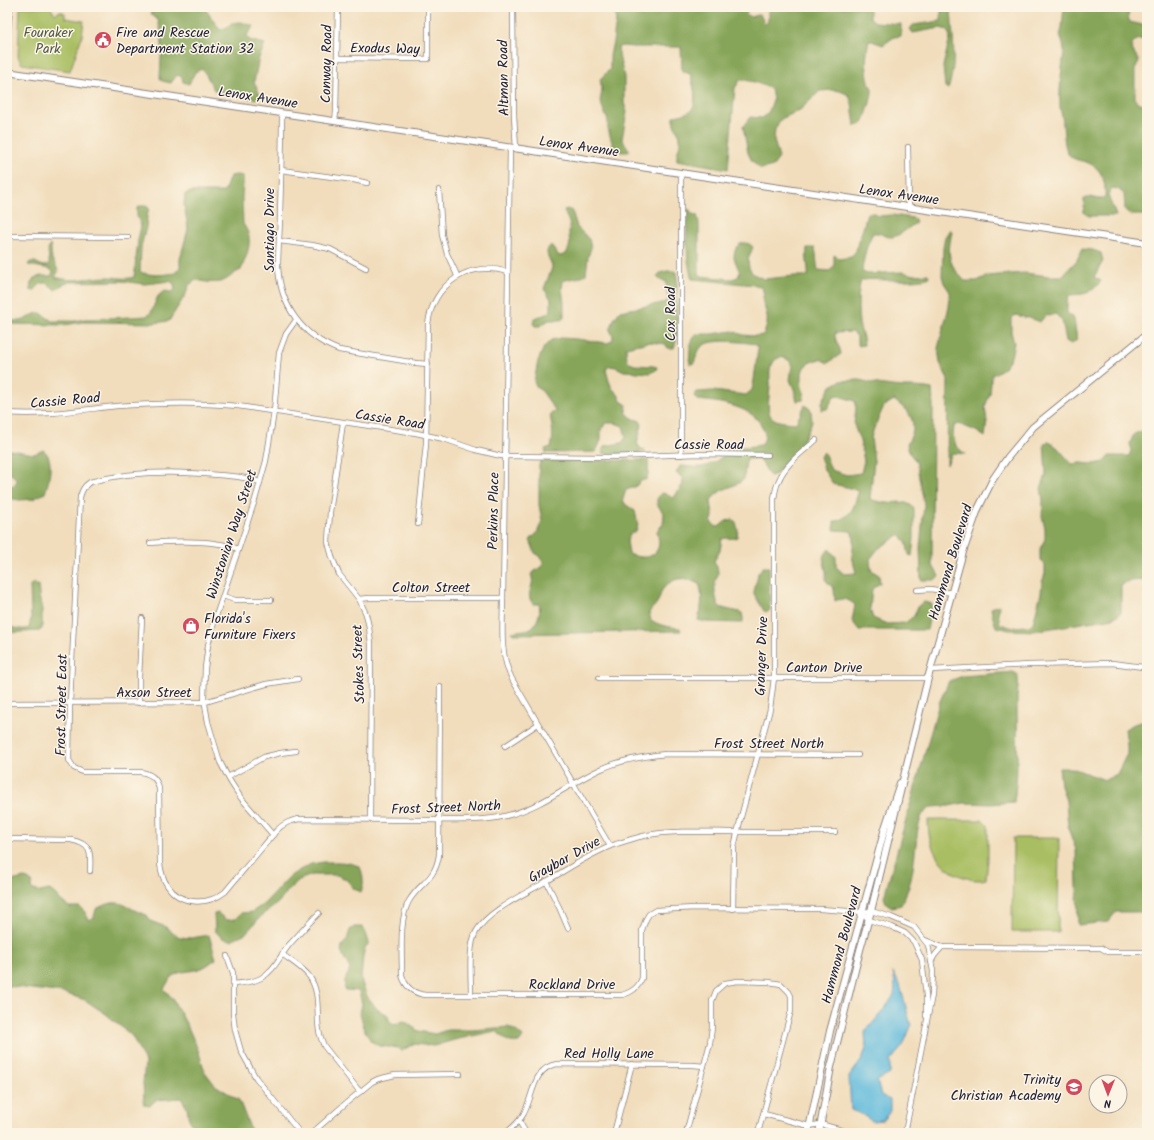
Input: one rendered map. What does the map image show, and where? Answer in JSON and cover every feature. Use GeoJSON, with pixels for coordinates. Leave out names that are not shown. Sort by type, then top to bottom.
{"type":"FeatureCollection","features":[{"type":"Feature","properties":{"kind":"street"},"geometry":{"type":"LineString","coordinates":[[7,31],[9,7]]}},
{"type":"Feature","properties":{"kind":"street","name":"Conway Road"},"geometry":{"type":"LineString","coordinates":[[335,121],[338,7]]}},
{"type":"Feature","properties":{"kind":"street","name":"Exodus Way"},"geometry":{"type":"LineString","coordinates":[[337,58],[428,59],[428,7]]}},
{"type":"Feature","properties":{"kind":"street","name":"Altman Road"},"geometry":{"type":"LineString","coordinates":[[513,7],[513,148]]}},
{"type":"Feature","properties":{"kind":"street","name":"Lenox Avenue"},"geometry":{"type":"LineString","coordinates":[[7,72],[1147,243]]}},
{"type":"Feature","properties":{"kind":"street","name":"Santiago Drive"},"geometry":{"type":"LineString","coordinates":[[282,113],[278,266],[285,299],[291,312],[304,329],[321,342],[339,350],[428,364]]}},
{"type":"Feature","properties":{"kind":"street"},"geometry":{"type":"LineString","coordinates":[[908,147],[908,208]]}},
{"type":"Feature","properties":{"kind":"street","name":"Perkins Place"},"geometry":{"type":"LineString","coordinates":[[513,148],[508,272],[503,598],[504,657],[512,680],[610,846]]}},
{"type":"Feature","properties":{"kind":"street"},"geometry":{"type":"LineString","coordinates":[[281,170],[367,183]]}},
{"type":"Feature","properties":{"kind":"street","name":"Cox Road"},"geometry":{"type":"LineString","coordinates":[[681,173],[681,455]]}},
{"type":"Feature","properties":{"kind":"street"},"geometry":{"type":"LineString","coordinates":[[439,190],[442,235],[447,254],[457,276]]}},
{"type":"Feature","properties":{"kind":"street"},"geometry":{"type":"LineString","coordinates":[[7,236],[128,237]]}},
{"type":"Feature","properties":{"kind":"street"},"geometry":{"type":"LineString","coordinates":[[279,241],[317,245],[330,249],[366,268]]}},
{"type":"Feature","properties":{"kind":"street"},"geometry":{"type":"LineString","coordinates":[[418,524],[426,435],[428,324],[432,307],[442,292],[457,276],[483,268],[508,272]]}},
{"type":"Feature","properties":{"kind":"street","name":"Winstonian Way Street"},"geometry":{"type":"LineString","coordinates":[[273,835],[241,798],[220,762],[212,736],[205,702],[205,668],[208,645],[215,619],[266,461],[274,412],[279,353],[286,334],[296,320]]}},
{"type":"Feature","properties":{"kind":"street","name":"Hammond Boulevard"},"geometry":{"type":"LineString","coordinates":[[818,1133],[831,1067],[860,950],[872,911],[928,678],[963,552],[978,509],[993,479],[1008,457],[1033,427],[1147,334]]}},
{"type":"Feature","properties":{"kind":"street","name":"Cassie Road"},"geometry":{"type":"LineString","coordinates":[[7,414],[34,415],[118,406],[183,403],[221,404],[426,435],[444,439],[487,454],[505,456],[608,457],[700,454],[768,455]]}},
{"type":"Feature","properties":{"kind":"street","name":"Stokes Street"},"geometry":{"type":"LineString","coordinates":[[343,423],[330,512],[328,542],[339,574],[359,599],[366,614],[369,627],[371,644],[370,820]]}},
{"type":"Feature","properties":{"kind":"street","name":"Granger Drive"},"geometry":{"type":"LineString","coordinates":[[733,909],[734,847],[770,709],[774,678],[774,499],[779,480],[784,471],[816,440]]}},
{"type":"Feature","properties":{"kind":"street","name":"Frost Street East"},"geometry":{"type":"LineString","coordinates":[[200,902],[188,900],[176,894],[166,884],[162,876],[160,864],[159,789],[158,783],[154,777],[148,773],[141,772],[83,772],[74,768],[70,764],[70,703],[80,497],[82,490],[88,484],[98,480],[117,477],[167,473],[204,473],[248,478],[260,482]]}},
{"type":"Feature","properties":{"kind":"street"},"geometry":{"type":"LineString","coordinates":[[150,543],[202,542],[228,545],[238,549]]}},
{"type":"Feature","properties":{"kind":"street"},"geometry":{"type":"LineString","coordinates":[[917,590],[931,589],[952,593]]}},
{"type":"Feature","properties":{"kind":"street"},"geometry":{"type":"LineString","coordinates":[[223,596],[235,600],[271,600]]}},
{"type":"Feature","properties":{"kind":"street","name":"Colton Street"},"geometry":{"type":"LineString","coordinates":[[359,599],[503,598]]}},
{"type":"Feature","properties":{"kind":"street"},"geometry":{"type":"LineString","coordinates":[[139,703],[142,618]]}},
{"type":"Feature","properties":{"kind":"street"},"geometry":{"type":"LineString","coordinates":[[931,670],[1028,665],[1112,663],[1144,666],[1147,668]]}},
{"type":"Feature","properties":{"kind":"street","name":"Canton Drive"},"geometry":{"type":"LineString","coordinates":[[599,678],[928,678]]}},
{"type":"Feature","properties":{"kind":"street","name":"Axson Street"},"geometry":{"type":"LineString","coordinates":[[7,703],[205,702],[266,684],[298,679]]}},
{"type":"Feature","properties":{"kind":"street"},"geometry":{"type":"LineString","coordinates":[[440,686],[440,820]]}},
{"type":"Feature","properties":{"kind":"street"},"geometry":{"type":"LineString","coordinates":[[505,746],[538,724]]}},
{"type":"Feature","properties":{"kind":"street"},"geometry":{"type":"LineString","coordinates":[[228,777],[264,757],[296,751]]}},
{"type":"Feature","properties":{"kind":"street","name":"Frost Street North"},"geometry":{"type":"LineString","coordinates":[[200,902],[212,900],[225,892],[273,835],[286,823],[299,819],[440,820],[485,819],[509,815],[544,801],[602,769],[637,758],[666,754],[858,755]]}},
{"type":"Feature","properties":{"kind":"street","name":"Hammond Boulevard"},"geometry":{"type":"LineString","coordinates":[[808,1133],[830,1031],[887,821],[906,767]]}},
{"type":"Feature","properties":{"kind":"street","name":"Rockland Drive"},"geometry":{"type":"LineString","coordinates":[[440,820],[439,855],[436,868],[431,877],[412,896],[406,906],[403,916],[402,975],[404,982],[409,988],[417,993],[426,995],[614,995],[629,993],[638,986],[642,978],[643,924],[649,914],[656,910],[695,908],[872,911],[892,916],[914,927],[924,939]]}},
{"type":"Feature","properties":{"kind":"street","name":"Graybar Drive"},"geometry":{"type":"LineString","coordinates":[[471,994],[471,956],[473,939],[483,921],[504,906],[546,881],[610,846],[646,835],[662,833],[835,832]]}},
{"type":"Feature","properties":{"kind":"street"},"geometry":{"type":"LineString","coordinates":[[7,839],[78,841],[89,850],[91,859],[90,871]]}},
{"type":"Feature","properties":{"kind":"street"},"geometry":{"type":"LineString","coordinates":[[546,881],[568,928]]}},
{"type":"Feature","properties":{"kind":"street"},"geometry":{"type":"LineString","coordinates":[[862,912],[869,920],[892,926],[905,933],[914,942],[922,960],[926,996],[926,1026]]}},
{"type":"Feature","properties":{"kind":"street"},"geometry":{"type":"LineString","coordinates":[[233,984],[254,981],[260,978],[273,967],[288,946],[319,913]]}},
{"type":"Feature","properties":{"kind":"street"},"geometry":{"type":"LineString","coordinates":[[924,939],[942,947],[1101,948],[1108,952],[1147,952]]}},
{"type":"Feature","properties":{"kind":"street"},"geometry":{"type":"LineString","coordinates":[[905,1133],[932,995],[932,962],[928,945],[924,939]]}},
{"type":"Feature","properties":{"kind":"street"},"geometry":{"type":"LineString","coordinates":[[932,962],[935,955],[942,947]]}},
{"type":"Feature","properties":{"kind":"street"},"geometry":{"type":"LineString","coordinates":[[282,954],[302,969],[314,984],[318,1002],[319,1031],[321,1040],[332,1057],[360,1092]]}},
{"type":"Feature","properties":{"kind":"street"},"geometry":{"type":"LineString","coordinates":[[226,956],[233,973],[233,1013],[235,1030],[244,1058],[263,1087],[300,1133]]}},
{"type":"Feature","properties":{"kind":"street"},"geometry":{"type":"LineString","coordinates":[[686,1133],[710,1043],[712,1027],[712,1001],[719,987],[725,983],[738,981],[781,984],[789,992],[792,1000],[791,1011],[758,1133]]}},
{"type":"Feature","properties":{"kind":"street","name":"Red Holly Lane"},"geometry":{"type":"LineString","coordinates":[[506,1133],[519,1121],[528,1105],[538,1076],[548,1066],[557,1064],[632,1064],[704,1066]]}},
{"type":"Feature","properties":{"kind":"street"},"geometry":{"type":"LineString","coordinates":[[614,1133],[632,1064]]}},
{"type":"Feature","properties":{"kind":"street"},"geometry":{"type":"LineString","coordinates":[[312,1133],[372,1082],[378,1079],[390,1076],[460,1074]]}},
{"type":"Feature","properties":{"kind":"street"},"geometry":{"type":"LineString","coordinates":[[764,1114],[809,1126],[818,1133]]}},
{"type":"Feature","properties":{"kind":"street"},"geometry":{"type":"LineString","coordinates":[[519,1121],[526,1133]]}},
{"type":"Feature","properties":{"kind":"street"},"geometry":{"type":"LineString","coordinates":[[809,1126],[820,1124],[852,1133]]}},
{"type":"Feature","properties":{"kind":"green space","name":"Fouraker Park"},"geometry":{"type":"Polygon","coordinates":[[[20,7],[50,7],[55,14],[60,11],[65,13],[65,18],[84,21],[82,36],[70,71],[22,64],[18,57],[20,7]]]}},
{"type":"Feature","properties":{"kind":"green space"},"geometry":{"type":"Polygon","coordinates":[[[204,7],[220,30],[229,26],[231,23],[241,22],[254,26],[247,35],[249,40],[265,44],[259,58],[254,82],[260,95],[256,99],[215,91],[202,69],[195,72],[189,84],[183,82],[182,77],[177,75],[171,83],[162,81],[160,78],[162,37],[158,20],[152,15],[149,8],[204,7]]]}},
{"type":"Feature","properties":{"kind":"green space"},"geometry":{"type":"Polygon","coordinates":[[[612,7],[749,7],[746,13],[750,17],[760,14],[765,25],[768,21],[768,7],[870,7],[870,18],[875,22],[901,24],[901,36],[894,37],[883,45],[869,40],[866,65],[872,92],[863,123],[855,126],[852,104],[849,95],[833,90],[820,91],[800,110],[781,119],[775,129],[774,140],[779,158],[773,166],[761,169],[752,161],[748,153],[743,127],[750,117],[763,118],[769,111],[773,100],[771,89],[763,85],[740,80],[735,88],[728,169],[677,160],[680,138],[674,125],[674,116],[690,111],[695,102],[694,87],[690,74],[682,71],[681,47],[618,47],[624,77],[624,103],[627,112],[622,139],[630,151],[622,152],[614,149],[608,129],[608,121],[600,101],[602,91],[600,79],[610,69],[610,56],[616,20],[612,7]]]}},
{"type":"Feature","properties":{"kind":"green space"},"geometry":{"type":"Polygon","coordinates":[[[941,7],[951,7],[954,58],[948,89],[945,87],[943,66],[950,38],[948,30],[940,28],[913,33],[910,29],[913,25],[941,21],[941,7]]]}},
{"type":"Feature","properties":{"kind":"green space"},"geometry":{"type":"Polygon","coordinates":[[[1064,7],[1130,7],[1128,17],[1130,22],[1147,26],[1147,40],[1138,39],[1132,43],[1132,49],[1139,61],[1135,69],[1135,98],[1137,102],[1147,105],[1147,215],[1131,215],[1125,210],[1124,194],[1118,189],[1112,188],[1108,195],[1116,216],[1089,216],[1084,213],[1084,199],[1090,197],[1099,199],[1105,197],[1105,186],[1102,176],[1096,168],[1086,162],[1071,157],[1065,146],[1063,120],[1060,107],[1064,51],[1060,36],[1064,7]]]}},
{"type":"Feature","properties":{"kind":"green space"},"geometry":{"type":"Polygon","coordinates":[[[230,176],[243,176],[243,224],[249,235],[249,247],[241,270],[220,282],[196,280],[189,285],[186,294],[169,321],[154,323],[83,322],[64,325],[7,324],[7,320],[24,320],[37,313],[41,313],[52,321],[147,316],[151,312],[158,296],[164,291],[172,292],[175,289],[174,284],[170,281],[145,284],[121,281],[69,282],[55,290],[47,283],[42,283],[34,291],[30,290],[31,283],[34,278],[51,276],[53,272],[50,269],[28,265],[30,262],[35,262],[43,266],[49,265],[48,249],[50,245],[52,259],[58,272],[55,277],[75,280],[102,277],[134,277],[141,226],[137,216],[137,208],[140,206],[146,206],[149,208],[141,247],[140,272],[158,275],[175,273],[180,267],[180,259],[188,229],[184,204],[185,194],[191,192],[224,192],[230,176]]]}},
{"type":"Feature","properties":{"kind":"green space"},"geometry":{"type":"Polygon","coordinates":[[[567,209],[572,211],[577,227],[589,239],[591,248],[588,257],[586,274],[577,278],[563,281],[562,289],[564,318],[561,320],[549,320],[540,326],[535,326],[533,324],[534,319],[551,311],[551,299],[544,289],[552,267],[547,254],[548,248],[551,245],[560,256],[566,254],[569,247],[569,223],[564,210],[567,209]]]}},
{"type":"Feature","properties":{"kind":"green space"},"geometry":{"type":"Polygon","coordinates":[[[687,209],[690,210],[692,214],[697,215],[699,223],[699,273],[701,276],[732,279],[738,277],[740,272],[734,259],[734,253],[738,246],[743,243],[750,244],[753,247],[748,260],[749,268],[753,274],[764,279],[808,276],[806,255],[807,248],[815,248],[818,270],[830,271],[834,266],[834,255],[839,259],[851,257],[856,251],[867,213],[874,213],[877,216],[892,215],[913,218],[915,219],[916,223],[894,237],[873,233],[863,262],[862,272],[868,274],[902,272],[915,275],[929,275],[928,278],[918,280],[870,279],[861,281],[858,296],[858,313],[864,345],[859,346],[857,336],[852,332],[835,333],[841,354],[828,363],[820,359],[812,361],[804,367],[802,374],[804,394],[803,400],[797,401],[790,380],[792,366],[789,360],[781,357],[773,363],[770,369],[768,407],[770,415],[778,421],[796,423],[805,405],[811,410],[812,422],[803,441],[777,474],[770,476],[764,465],[759,460],[746,460],[744,479],[736,485],[719,492],[711,500],[713,517],[711,523],[717,527],[726,521],[733,519],[736,522],[738,530],[737,537],[722,539],[720,551],[714,561],[718,571],[715,582],[716,599],[720,607],[742,613],[743,622],[706,622],[698,620],[702,601],[699,584],[688,580],[677,579],[665,587],[661,592],[657,603],[649,613],[651,620],[654,622],[665,626],[680,628],[681,631],[513,634],[512,632],[531,628],[537,620],[539,614],[539,604],[533,604],[530,599],[532,582],[531,574],[542,566],[543,561],[540,556],[535,553],[530,540],[537,533],[542,521],[539,505],[539,465],[541,461],[648,460],[647,479],[641,481],[635,487],[626,490],[623,499],[625,504],[635,511],[638,525],[636,531],[630,534],[627,541],[629,554],[645,557],[653,555],[659,546],[657,531],[663,524],[664,514],[657,504],[657,499],[661,493],[668,494],[673,499],[683,484],[682,477],[676,473],[680,466],[707,466],[735,449],[763,444],[765,436],[764,432],[759,421],[752,415],[744,410],[725,404],[697,400],[694,396],[697,392],[713,391],[746,395],[752,390],[758,348],[755,344],[750,343],[728,341],[713,342],[702,346],[694,363],[690,364],[690,348],[696,334],[711,334],[733,331],[743,335],[763,335],[767,319],[763,302],[764,294],[762,288],[755,285],[692,279],[687,254],[687,209]]]}},
{"type":"Feature","properties":{"kind":"green space"},"geometry":{"type":"Polygon","coordinates":[[[950,229],[952,232],[949,253],[950,259],[959,275],[965,281],[977,281],[987,276],[1024,273],[1062,276],[1077,260],[1082,249],[1093,250],[1101,253],[1103,261],[1094,277],[1101,281],[1094,289],[1087,293],[1069,295],[1067,302],[1067,313],[1074,319],[1077,340],[1071,344],[1066,341],[1062,321],[1056,314],[1045,316],[1040,322],[1015,315],[1011,318],[1011,332],[1014,343],[1011,357],[1004,368],[992,375],[990,393],[985,407],[987,421],[985,437],[976,431],[959,424],[954,426],[953,435],[956,446],[965,454],[952,453],[947,465],[948,379],[940,363],[938,348],[949,307],[950,292],[944,283],[942,276],[943,248],[945,237],[950,229]]]}},
{"type":"Feature","properties":{"kind":"green space"},"geometry":{"type":"Polygon","coordinates":[[[675,271],[677,275],[677,335],[674,348],[667,348],[666,344],[649,342],[626,347],[627,360],[634,365],[657,367],[656,370],[650,373],[624,371],[616,367],[609,366],[606,370],[612,388],[618,394],[621,401],[627,405],[626,412],[632,418],[640,421],[642,425],[637,443],[640,448],[645,451],[624,454],[602,453],[604,446],[622,443],[626,437],[623,426],[615,423],[606,423],[601,430],[601,440],[596,452],[546,453],[545,449],[551,447],[552,439],[550,415],[555,410],[534,382],[538,361],[544,347],[551,340],[561,338],[607,343],[612,341],[613,336],[610,330],[614,319],[620,311],[668,301],[666,281],[660,280],[657,277],[660,273],[675,271]]]}},
{"type":"Feature","properties":{"kind":"green space"},"geometry":{"type":"Polygon","coordinates":[[[860,380],[887,385],[932,389],[932,564],[939,576],[935,580],[921,580],[920,548],[924,504],[916,461],[910,454],[907,444],[913,431],[913,424],[910,416],[905,409],[894,400],[884,406],[871,438],[874,461],[870,499],[886,503],[904,502],[911,505],[914,508],[914,539],[912,556],[909,555],[906,541],[899,535],[878,549],[870,559],[871,570],[879,575],[880,583],[872,589],[870,609],[873,618],[887,624],[905,623],[914,616],[918,606],[924,602],[932,604],[927,630],[859,630],[852,621],[855,605],[846,600],[840,599],[835,601],[834,589],[826,581],[826,571],[823,557],[829,549],[836,557],[836,567],[844,574],[856,573],[852,557],[854,539],[851,531],[834,530],[834,522],[849,514],[859,490],[833,484],[824,470],[820,456],[824,452],[831,470],[847,475],[861,473],[864,461],[860,441],[854,425],[856,407],[855,401],[835,395],[827,409],[822,410],[822,402],[831,386],[840,381],[860,380]]]}},
{"type":"Feature","properties":{"kind":"green space"},"geometry":{"type":"Polygon","coordinates":[[[1143,431],[1144,439],[1147,443],[1147,581],[1133,581],[1121,585],[1121,613],[1113,618],[1034,631],[1009,630],[996,627],[991,608],[999,605],[998,613],[1000,624],[1010,627],[1029,626],[1033,623],[1041,593],[1042,582],[1045,574],[1045,565],[1040,560],[1040,549],[1045,539],[1041,488],[1046,475],[1044,443],[1049,442],[1057,447],[1072,464],[1094,464],[1104,462],[1109,456],[1129,456],[1131,450],[1130,443],[1134,434],[1143,431]]]}},
{"type":"Feature","properties":{"kind":"green space"},"geometry":{"type":"Polygon","coordinates":[[[7,450],[34,454],[43,450],[47,453],[50,470],[45,493],[33,499],[20,500],[7,498],[7,487],[14,485],[17,481],[14,476],[7,472],[7,450]]]}},
{"type":"Feature","properties":{"kind":"green space"},"geometry":{"type":"Polygon","coordinates":[[[763,567],[769,567],[770,610],[768,612],[764,611],[754,594],[754,587],[758,573],[763,567]]]}},
{"type":"Feature","properties":{"kind":"green space"},"geometry":{"type":"Polygon","coordinates":[[[33,583],[38,586],[42,609],[42,629],[39,631],[7,633],[7,627],[21,629],[29,628],[31,618],[30,586],[33,583]]]}},
{"type":"Feature","properties":{"kind":"green space"},"geometry":{"type":"Polygon","coordinates":[[[1013,672],[1017,674],[1018,677],[1017,763],[1014,802],[991,804],[964,803],[931,807],[922,815],[918,828],[913,869],[909,887],[901,905],[892,907],[886,903],[884,897],[939,703],[949,681],[963,676],[1013,672]]]}},
{"type":"Feature","properties":{"kind":"green space"},"geometry":{"type":"Polygon","coordinates":[[[1145,721],[1147,722],[1147,918],[1141,912],[1116,912],[1108,922],[1078,925],[1076,850],[1068,828],[1066,801],[1061,786],[1059,768],[1072,768],[1105,780],[1117,774],[1127,754],[1125,729],[1134,724],[1145,721]]]}},
{"type":"Feature","properties":{"kind":"green space"},"geometry":{"type":"Polygon","coordinates":[[[928,820],[982,820],[988,825],[988,860],[986,879],[974,880],[957,875],[942,864],[930,839],[928,820]]]}},
{"type":"Feature","properties":{"kind":"green space"},"geometry":{"type":"Polygon","coordinates":[[[1013,838],[1059,838],[1058,932],[1012,932],[1013,838]]]}},
{"type":"Feature","properties":{"kind":"green space"},"geometry":{"type":"Polygon","coordinates":[[[324,862],[347,863],[360,867],[363,880],[361,892],[354,889],[346,879],[337,875],[312,875],[299,880],[289,889],[281,900],[263,914],[246,933],[231,940],[222,938],[215,931],[214,914],[218,913],[226,920],[235,919],[241,913],[252,912],[264,904],[289,877],[311,864],[324,862]]]}},
{"type":"Feature","properties":{"kind":"green space"},"geometry":{"type":"Polygon","coordinates":[[[24,878],[33,883],[31,889],[40,892],[49,890],[55,893],[60,900],[69,907],[80,907],[85,912],[89,920],[94,917],[96,909],[112,903],[117,903],[123,904],[147,915],[150,921],[166,927],[180,937],[191,938],[209,935],[216,959],[202,968],[176,974],[168,982],[164,989],[172,998],[188,1027],[198,1050],[205,1072],[215,1085],[239,1100],[252,1133],[210,1133],[200,1129],[190,1123],[187,1108],[181,1098],[156,1100],[150,1106],[144,1105],[143,1083],[145,1062],[132,1036],[106,1014],[85,1000],[64,993],[7,986],[7,882],[24,878]]]}},
{"type":"Feature","properties":{"kind":"green space"},"geometry":{"type":"Polygon","coordinates":[[[354,927],[362,927],[366,933],[369,943],[365,948],[363,956],[361,980],[367,996],[378,1010],[387,1014],[390,1022],[394,1025],[403,1021],[418,1031],[435,1034],[447,1030],[473,1030],[508,1027],[523,1037],[520,1042],[509,1042],[496,1031],[434,1046],[413,1044],[402,1051],[398,1048],[379,1046],[371,1041],[365,1031],[360,1013],[362,1004],[359,991],[345,990],[345,981],[350,969],[341,952],[342,946],[347,940],[350,930],[354,927]]]}},
{"type":"Feature","properties":{"kind":"water"},"geometry":{"type":"Polygon","coordinates":[[[893,972],[900,985],[911,1026],[903,1046],[890,1061],[890,1074],[877,1081],[881,1095],[890,1100],[890,1111],[883,1120],[872,1121],[851,1110],[849,1077],[861,1061],[866,1049],[865,1032],[894,994],[895,986],[893,972]]]}},
{"type":"Feature","properties":{"kind":"place","name":"Fire and Rescue Department Station 32"},"geometry":{"type":"Point","coordinates":[103,40]}},
{"type":"Feature","properties":{"kind":"place","name":"Florida's Furniture Fixers"},"geometry":{"type":"Point","coordinates":[191,626]}},
{"type":"Feature","properties":{"kind":"place","name":"Trinity Christian Academy"},"geometry":{"type":"Point","coordinates":[1074,1087]}}]}
